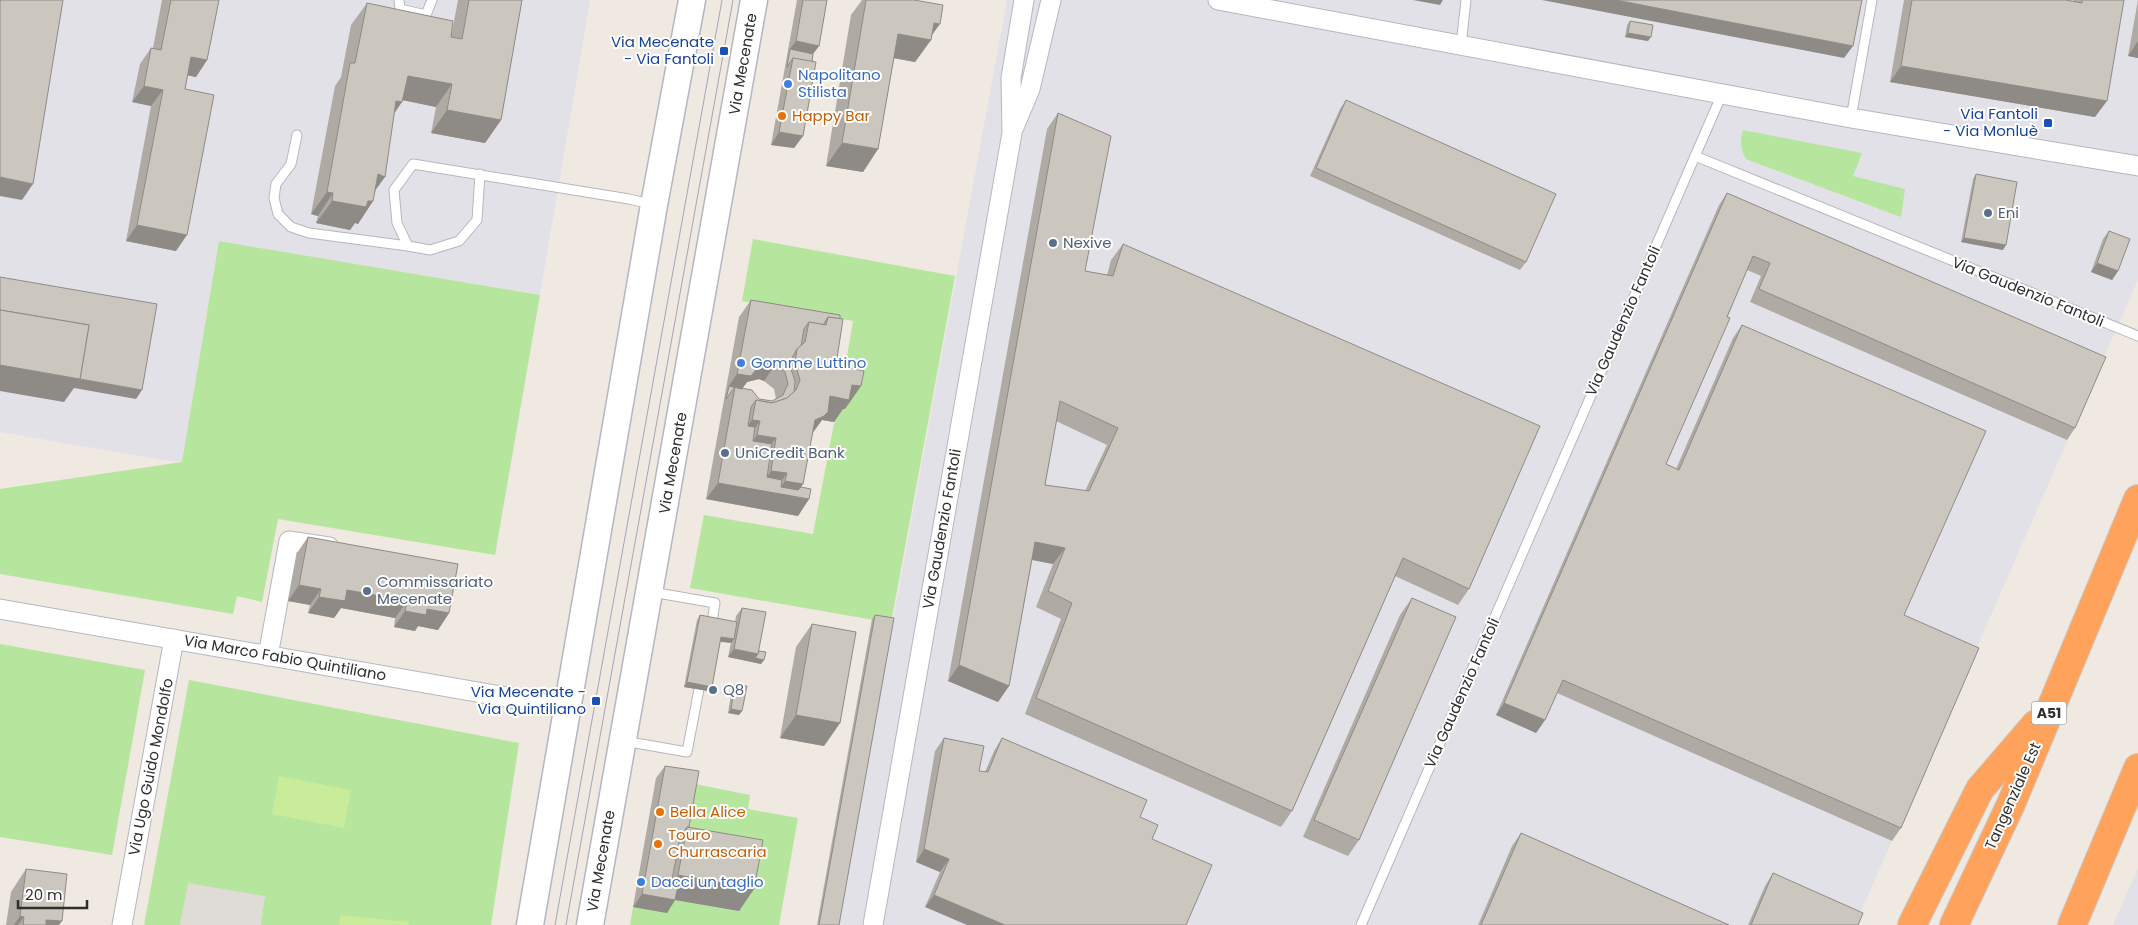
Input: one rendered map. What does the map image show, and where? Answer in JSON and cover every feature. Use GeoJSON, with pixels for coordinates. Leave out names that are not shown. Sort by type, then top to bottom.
{"type":"FeatureCollection","features":[{"type":"Feature","properties":{"kind":"highway","name":"Tangenziale Est"},"geometry":{"type":"LineString","coordinates":[[1954,925],[2011,804],[2138,499]]}},
{"type":"Feature","properties":{"kind":"highway"},"geometry":{"type":"LineString","coordinates":[[1912,925],[1980,789],[2052,706]]}},
{"type":"Feature","properties":{"kind":"highway"},"geometry":{"type":"LineString","coordinates":[[2072,925],[2138,768]]}},
{"type":"Feature","properties":{"kind":"main road"},"geometry":{"type":"LineString","coordinates":[[530,925],[569,708],[654,205],[692,0]]}},
{"type":"Feature","properties":{"kind":"main road","name":"Via Mecenate"},"geometry":{"type":"LineString","coordinates":[[590,925],[754,0]]}},
{"type":"Feature","properties":{"kind":"street","name":"Via Gaudenzio Fantoli"},"geometry":{"type":"LineString","coordinates":[[873,925],[1012,133],[1011,78],[1024,0]]}},
{"type":"Feature","properties":{"kind":"street","name":"Via Gaudenzio Fantoli"},"geometry":{"type":"LineString","coordinates":[[1012,133],[1030,89],[1051,0]]}},
{"type":"Feature","properties":{"kind":"street"},"geometry":{"type":"LineString","coordinates":[[1218,0],[1850,118],[2138,166]]}},
{"type":"Feature","properties":{"kind":"street"},"geometry":{"type":"LineString","coordinates":[[268,656],[289,541],[348,550]]}},
{"type":"Feature","properties":{"kind":"street","name":"Via Marco Fabio Quintiliano"},"geometry":{"type":"LineString","coordinates":[[0,610],[569,708]]}},
{"type":"Feature","properties":{"kind":"street","name":"Via Ugo Guido Mondolfo"},"geometry":{"type":"LineString","coordinates":[[122,925],[174,639]]}},
{"type":"Feature","properties":{"kind":"lane"},"geometry":{"type":"LineString","coordinates":[[399,0],[400,9],[426,15],[432,0]]}},
{"type":"Feature","properties":{"kind":"lane"},"geometry":{"type":"LineString","coordinates":[[1461,45],[1466,0]]}},
{"type":"Feature","properties":{"kind":"lane"},"geometry":{"type":"LineString","coordinates":[[1850,118],[1872,0]]}},
{"type":"Feature","properties":{"kind":"lane"},"geometry":{"type":"LineString","coordinates":[[1696,156],[1722,94]]}},
{"type":"Feature","properties":{"kind":"lane"},"geometry":{"type":"LineString","coordinates":[[297,136],[291,164],[276,184],[274,198],[278,214],[291,227],[309,233],[430,250],[459,241],[477,220],[480,174]]}},
{"type":"Feature","properties":{"kind":"lane","name":"Via Gaudenzio Fantoli"},"geometry":{"type":"LineString","coordinates":[[1361,925],[1696,156],[2138,336]]}},
{"type":"Feature","properties":{"kind":"lane"},"geometry":{"type":"LineString","coordinates":[[408,246],[396,223],[394,190],[414,164],[588,192],[654,205]]}},
{"type":"Feature","properties":{"kind":"lane"},"geometry":{"type":"LineString","coordinates":[[650,592],[716,604],[712,622]]}},
{"type":"Feature","properties":{"kind":"lane"},"geometry":{"type":"LineString","coordinates":[[623,741],[687,752],[699,689]]}},
{"type":"Feature","properties":{"kind":"shaded area"},"geometry":{"type":"Polygon","coordinates":[[[0,0],[590,0],[540,295],[219,241],[182,463],[0,432],[0,0]]]}},
{"type":"Feature","properties":{"kind":"shaded area"},"geometry":{"type":"Polygon","coordinates":[[[1007,0],[2138,0],[2138,280],[1855,925],[837,925],[1007,0]]]}},
{"type":"Feature","properties":{"kind":"shaded area"},"geometry":{"type":"Polygon","coordinates":[[[2138,868],[2138,925],[2113,925],[2138,868]]]}},
{"type":"Feature","properties":{"kind":"shaded area"},"geometry":{"type":"Polygon","coordinates":[[[188,883],[265,896],[261,925],[180,925],[188,883]]]}},
{"type":"Feature","properties":{"kind":"green space"},"geometry":{"type":"Polygon","coordinates":[[[1743,130],[1862,153],[1853,176],[1905,189],[1901,217],[1746,159],[1741,144],[1743,130]]]}},
{"type":"Feature","properties":{"kind":"green space"},"geometry":{"type":"Polygon","coordinates":[[[753,239],[955,276],[891,623],[690,588],[704,515],[813,534],[837,408],[845,409],[841,392],[853,321],[742,301],[753,239]]]}},
{"type":"Feature","properties":{"kind":"green space"},"geometry":{"type":"Polygon","coordinates":[[[219,241],[540,295],[495,555],[278,519],[262,602],[237,596],[233,614],[0,574],[0,489],[182,462],[219,241]]]}},
{"type":"Feature","properties":{"kind":"green space"},"geometry":{"type":"Polygon","coordinates":[[[0,644],[145,670],[112,855],[0,837],[0,644]]]}},
{"type":"Feature","properties":{"kind":"green space"},"geometry":{"type":"Polygon","coordinates":[[[189,680],[519,743],[491,925],[144,925],[189,680]]]}},
{"type":"Feature","properties":{"kind":"green space"},"geometry":{"type":"Polygon","coordinates":[[[279,776],[351,790],[344,828],[272,814],[279,776]]]}},
{"type":"Feature","properties":{"kind":"green space"},"geometry":{"type":"Polygon","coordinates":[[[690,783],[750,795],[748,809],[798,818],[779,925],[630,925],[633,907],[666,912],[669,899],[738,911],[678,851],[690,783]]]}},
{"type":"Feature","properties":{"kind":"green space"},"geometry":{"type":"Polygon","coordinates":[[[340,915],[409,922],[409,925],[339,925],[340,915]]]}},
{"type":"Feature","properties":{"kind":"building"},"geometry":{"type":"Polygon","coordinates":[[[0,0],[63,0],[33,184],[0,177],[0,0]]]}},
{"type":"Feature","properties":{"kind":"building"},"geometry":{"type":"Polygon","coordinates":[[[171,0],[219,0],[207,60],[191,57],[185,89],[214,95],[187,235],[137,225],[163,90],[144,86],[151,48],[161,50],[171,0]]]}},
{"type":"Feature","properties":{"kind":"building"},"geometry":{"type":"Polygon","coordinates":[[[469,0],[522,0],[501,120],[447,110],[452,84],[408,76],[402,102],[396,101],[385,177],[378,174],[373,201],[368,201],[366,207],[332,201],[333,193],[327,192],[350,63],[355,63],[367,3],[453,21],[451,37],[462,39],[469,0]]]}},
{"type":"Feature","properties":{"kind":"building"},"geometry":{"type":"Polygon","coordinates":[[[803,0],[827,0],[819,46],[796,41],[803,0]]]}},
{"type":"Feature","properties":{"kind":"building"},"geometry":{"type":"Polygon","coordinates":[[[866,0],[914,0],[943,5],[940,24],[934,23],[931,40],[898,34],[878,149],[842,143],[866,0]]]}},
{"type":"Feature","properties":{"kind":"building"},"geometry":{"type":"Polygon","coordinates":[[[1616,0],[1862,0],[1853,46],[1616,0]]]}},
{"type":"Feature","properties":{"kind":"building"},"geometry":{"type":"Polygon","coordinates":[[[1912,0],[2066,0],[2082,3],[2082,0],[2124,0],[2107,101],[1901,66],[1912,0]]]}},
{"type":"Feature","properties":{"kind":"building"},"geometry":{"type":"Polygon","coordinates":[[[1630,21],[1653,25],[1651,37],[1628,33],[1630,21]]]}},
{"type":"Feature","properties":{"kind":"building"},"geometry":{"type":"Polygon","coordinates":[[[790,49],[813,54],[812,62],[793,58],[787,67],[790,49]]]}},
{"type":"Feature","properties":{"kind":"building"},"geometry":{"type":"Polygon","coordinates":[[[793,58],[816,62],[803,136],[779,132],[793,58]]]}},
{"type":"Feature","properties":{"kind":"building"},"geometry":{"type":"Polygon","coordinates":[[[1346,100],[1556,194],[1526,262],[1316,168],[1346,100]]]}},
{"type":"Feature","properties":{"kind":"building"},"geometry":{"type":"Polygon","coordinates":[[[1058,113],[1111,136],[1085,271],[1113,276],[1123,244],[1540,426],[1469,589],[1403,558],[1292,811],[1036,698],[1072,603],[1048,591],[1065,548],[1035,542],[1009,686],[959,665],[1058,113]],[[1060,401],[1045,485],[1089,491],[1118,428],[1060,401]]]}},
{"type":"Feature","properties":{"kind":"building"},"geometry":{"type":"Polygon","coordinates":[[[1976,174],[2017,182],[2006,245],[1964,238],[1976,174]]]}},
{"type":"Feature","properties":{"kind":"building"},"geometry":{"type":"Polygon","coordinates":[[[1727,193],[2106,357],[2075,428],[1759,289],[1770,263],[1753,256],[1727,317],[1730,318],[1666,464],[1679,470],[1742,325],[1986,431],[1904,615],[1979,648],[1901,828],[1563,680],[1545,720],[1504,703],[1727,193]]]}},
{"type":"Feature","properties":{"kind":"building"},"geometry":{"type":"Polygon","coordinates":[[[2109,231],[2130,239],[2118,271],[2097,263],[2109,231]]]}},
{"type":"Feature","properties":{"kind":"building"},"geometry":{"type":"Polygon","coordinates":[[[0,277],[157,304],[142,390],[80,379],[89,325],[0,310],[0,277]]]}},
{"type":"Feature","properties":{"kind":"building"},"geometry":{"type":"Polygon","coordinates":[[[751,300],[840,315],[840,319],[828,317],[823,325],[809,322],[804,329],[801,346],[793,356],[791,369],[795,381],[794,392],[787,398],[772,403],[756,400],[751,407],[748,426],[755,427],[753,441],[772,444],[767,477],[782,480],[781,487],[798,490],[801,487],[811,489],[809,499],[718,483],[735,387],[752,390],[759,399],[772,401],[783,395],[788,384],[785,372],[776,364],[770,363],[759,366],[751,376],[737,374],[751,300]]]}},
{"type":"Feature","properties":{"kind":"building"},"geometry":{"type":"Polygon","coordinates":[[[0,310],[89,325],[80,379],[0,365],[0,310]]]}},
{"type":"Feature","properties":{"kind":"building"},"geometry":{"type":"Polygon","coordinates":[[[828,317],[843,319],[836,365],[864,371],[861,386],[852,385],[849,400],[830,396],[828,412],[815,420],[803,484],[785,481],[787,473],[771,471],[776,438],[757,435],[760,421],[752,420],[756,400],[772,403],[787,398],[796,390],[800,380],[795,363],[797,349],[805,342],[809,322],[826,325],[828,317]]]}},
{"type":"Feature","properties":{"kind":"building"},"geometry":{"type":"Polygon","coordinates":[[[729,386],[735,387],[726,399],[729,386]]]}},
{"type":"Feature","properties":{"kind":"building","name":"Commissariato Mecenate"},"geometry":{"type":"Polygon","coordinates":[[[308,537],[458,564],[449,613],[427,609],[426,615],[405,611],[407,601],[347,590],[345,601],[319,597],[321,589],[299,585],[308,537]]]}},
{"type":"Feature","properties":{"kind":"building"},"geometry":{"type":"Polygon","coordinates":[[[1412,598],[1456,617],[1359,840],[1314,820],[1412,598]]]}},
{"type":"Feature","properties":{"kind":"building"},"geometry":{"type":"Polygon","coordinates":[[[742,608],[766,612],[758,654],[734,649],[742,608]]]}},
{"type":"Feature","properties":{"kind":"building"},"geometry":{"type":"Polygon","coordinates":[[[700,615],[737,622],[734,639],[721,637],[712,687],[687,682],[700,615]]]}},
{"type":"Feature","properties":{"kind":"building"},"geometry":{"type":"Polygon","coordinates":[[[875,615],[894,618],[839,925],[819,925],[875,615]]]}},
{"type":"Feature","properties":{"kind":"building"},"geometry":{"type":"Polygon","coordinates":[[[812,624],[856,632],[840,723],[796,715],[812,624]]]}},
{"type":"Feature","properties":{"kind":"building"},"geometry":{"type":"Polygon","coordinates":[[[759,651],[766,652],[764,660],[755,658],[759,651]]]}},
{"type":"Feature","properties":{"kind":"building"},"geometry":{"type":"Polygon","coordinates":[[[735,684],[747,686],[742,711],[731,709],[735,684]]]}},
{"type":"Feature","properties":{"kind":"building"},"geometry":{"type":"Polygon","coordinates":[[[944,738],[984,746],[979,771],[988,772],[1002,738],[1147,800],[1140,817],[1158,825],[1152,839],[1212,865],[1186,925],[1005,925],[934,895],[949,859],[924,849],[944,738]]]}},
{"type":"Feature","properties":{"kind":"building"},"geometry":{"type":"Polygon","coordinates":[[[665,766],[699,771],[689,827],[680,837],[671,885],[678,886],[675,900],[642,894],[665,766]]]}},
{"type":"Feature","properties":{"kind":"building"},"geometry":{"type":"Polygon","coordinates":[[[687,827],[763,840],[754,889],[678,875],[687,827]]]}},
{"type":"Feature","properties":{"kind":"building"},"geometry":{"type":"Polygon","coordinates":[[[1521,833],[1729,925],[1481,925],[1521,833]]]}},
{"type":"Feature","properties":{"kind":"building"},"geometry":{"type":"Polygon","coordinates":[[[26,869],[67,874],[62,921],[46,920],[46,925],[23,925],[24,917],[20,916],[26,869]]]}},
{"type":"Feature","properties":{"kind":"building"},"geometry":{"type":"Polygon","coordinates":[[[1773,873],[1863,913],[1858,925],[1751,925],[1773,873]]]}},
{"type":"Feature","properties":{"kind":"tram line"},"geometry":{"type":"LineString","coordinates":[[555,925],[722,0]]}},
{"type":"Feature","properties":{"kind":"tram line"},"geometry":{"type":"LineString","coordinates":[[566,925],[733,0]]}},
{"type":"Feature","properties":{"kind":"place","name":"Via Mecenate - Via Fantoli"},"geometry":{"type":"Point","coordinates":[724,51]}},
{"type":"Feature","properties":{"kind":"place","name":"Napolitano Stilista"},"geometry":{"type":"Point","coordinates":[788,84]}},
{"type":"Feature","properties":{"kind":"place","name":"Happy Bar"},"geometry":{"type":"Point","coordinates":[782,116]}},
{"type":"Feature","properties":{"kind":"place","name":"Via Fantoli - Via Monluè"},"geometry":{"type":"Point","coordinates":[2048,123]}},
{"type":"Feature","properties":{"kind":"place","name":"Eni"},"geometry":{"type":"Point","coordinates":[1988,213]}},
{"type":"Feature","properties":{"kind":"place","name":"Nexive"},"geometry":{"type":"Point","coordinates":[1053,243]}},
{"type":"Feature","properties":{"kind":"place","name":"Gomme Luttino"},"geometry":{"type":"Point","coordinates":[741,363]}},
{"type":"Feature","properties":{"kind":"place","name":"UniCredit Bank"},"geometry":{"type":"Point","coordinates":[725,453]}},
{"type":"Feature","properties":{"kind":"place","name":"Commissariato Mecenate"},"geometry":{"type":"Point","coordinates":[367,591]}},
{"type":"Feature","properties":{"kind":"place","name":"Q8"},"geometry":{"type":"Point","coordinates":[713,690]}},
{"type":"Feature","properties":{"kind":"place","name":"Via Mecenate - Via Quintiliano"},"geometry":{"type":"Point","coordinates":[596,701]}},
{"type":"Feature","properties":{"kind":"place","name":"Bella Alice"},"geometry":{"type":"Point","coordinates":[660,812]}},
{"type":"Feature","properties":{"kind":"place","name":"Touro Churrascaria"},"geometry":{"type":"Point","coordinates":[658,844]}},
{"type":"Feature","properties":{"kind":"place","name":"Dacci un taglio"},"geometry":{"type":"Point","coordinates":[641,882]}}]}
